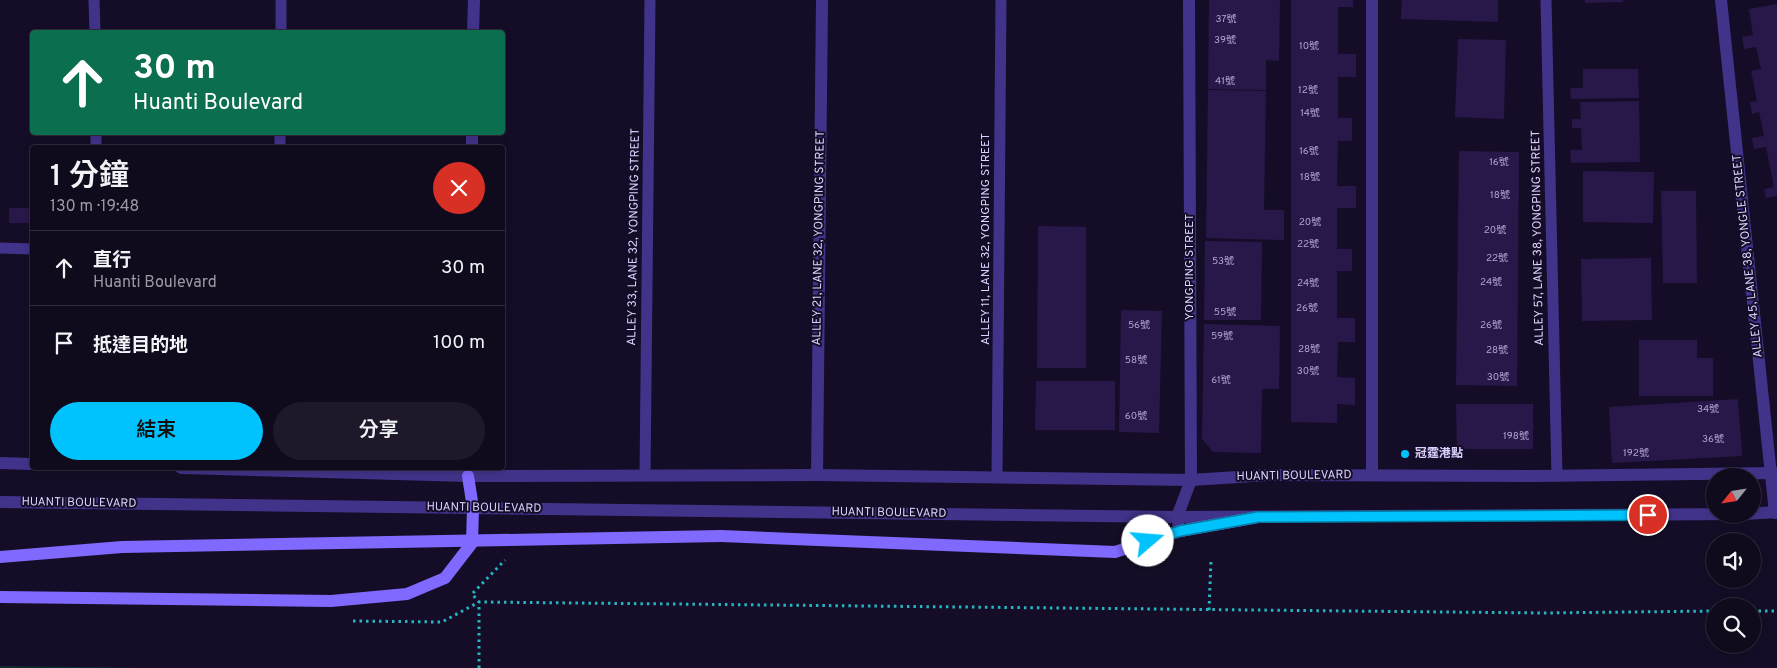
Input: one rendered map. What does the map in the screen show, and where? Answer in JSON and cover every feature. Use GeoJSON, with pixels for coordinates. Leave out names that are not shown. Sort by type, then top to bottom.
{"type":"FeatureCollection","features":[{"type":"Feature","properties":{"kind":"main road"},"geometry":{"type":"LineString","coordinates":[[0,597],[331,601],[406,594],[445,578],[472,543],[473,508],[468,472]]}},
{"type":"Feature","properties":{"kind":"main road"},"geometry":{"type":"LineString","coordinates":[[0,558],[122,548],[721,536],[1115,552],[1180,531],[1258,517]]}},
{"type":"Feature","properties":{"kind":"street"},"geometry":{"type":"LineString","coordinates":[[473,30],[474,0]]}},
{"type":"Feature","properties":{"kind":"street","name":"ALLEY 21, LANE 32, YONGPING STREET"},"geometry":{"type":"LineString","coordinates":[[817,475],[822,0]]}},
{"type":"Feature","properties":{"kind":"street","name":"YONGPING STREET"},"geometry":{"type":"LineString","coordinates":[[1177,517],[1190,480],[1189,0]]}},
{"type":"Feature","properties":{"kind":"street"},"geometry":{"type":"LineString","coordinates":[[1372,0],[1372,475]]}},
{"type":"Feature","properties":{"kind":"street","name":"ALLEY 45, LANE 38, YONGLE STREET"},"geometry":{"type":"LineString","coordinates":[[1721,0],[1774,473],[1776,513]]}},
{"type":"Feature","properties":{"kind":"street"},"geometry":{"type":"LineString","coordinates":[[0,463],[30,464]]}},
{"type":"Feature","properties":{"kind":"street","name":"HUANTI BOULEVARD"},"geometry":{"type":"LineString","coordinates":[[341,470],[1190,480],[1269,475],[1557,476],[1774,473]]}},
{"type":"Feature","properties":{"kind":"street","name":"HUANTI BOULEVARD"},"geometry":{"type":"LineString","coordinates":[[0,502],[1177,517],[1776,513]]}},
{"type":"Feature","properties":{"kind":"street"},"geometry":{"type":"LineString","coordinates":[[1177,517],[1180,531]]}},
{"type":"Feature","properties":{"kind":"lane"},"geometry":{"type":"LineString","coordinates":[[94,0],[94,30]]}},
{"type":"Feature","properties":{"kind":"lane"},"geometry":{"type":"LineString","coordinates":[[281,0],[281,30]]}},
{"type":"Feature","properties":{"kind":"lane","name":"ALLEY 33, LANE 32, YONGPING STREET"},"geometry":{"type":"LineString","coordinates":[[645,475],[650,0]]}},
{"type":"Feature","properties":{"kind":"lane","name":"ALLEY 11, LANE 32, YONGPING STREET"},"geometry":{"type":"LineString","coordinates":[[998,477],[1001,0]]}},
{"type":"Feature","properties":{"kind":"lane","name":"ALLEY 57, LANE 38, YONGPING STREET"},"geometry":{"type":"LineString","coordinates":[[1546,0],[1557,476]]}},
{"type":"Feature","properties":{"kind":"lane"},"geometry":{"type":"LineString","coordinates":[[0,248],[30,249]]}},
{"type":"Feature","properties":{"kind":"path"},"geometry":{"type":"LineString","coordinates":[[479,668],[479,602],[472,594],[506,558]]}},
{"type":"Feature","properties":{"kind":"path"},"geometry":{"type":"LineString","coordinates":[[1209,610],[1211,560]]}},
{"type":"Feature","properties":{"kind":"path"},"geometry":{"type":"LineString","coordinates":[[467,607],[479,602],[1543,613],[1706,611]]}},
{"type":"Feature","properties":{"kind":"path"},"geometry":{"type":"LineString","coordinates":[[1761,611],[1777,610]]}},
{"type":"Feature","properties":{"kind":"green space"},"geometry":{"type":"Polygon","coordinates":[[[0,666],[155,668],[0,668],[0,666]]]}},
{"type":"Feature","properties":{"kind":"building"},"geometry":{"type":"Polygon","coordinates":[[[1209,0],[1280,0],[1279,61],[1266,60],[1266,90],[1208,89],[1209,0]]]}},
{"type":"Feature","properties":{"kind":"building"},"geometry":{"type":"Polygon","coordinates":[[[1291,0],[1353,0],[1353,7],[1338,7],[1338,54],[1356,54],[1356,77],[1338,77],[1338,118],[1352,118],[1352,141],[1338,141],[1337,186],[1356,186],[1356,208],[1337,208],[1337,249],[1352,249],[1352,271],[1337,271],[1337,318],[1355,318],[1355,342],[1338,342],[1337,377],[1355,378],[1355,405],[1337,404],[1337,423],[1291,422],[1291,0]]]}},
{"type":"Feature","properties":{"kind":"building"},"geometry":{"type":"Polygon","coordinates":[[[1402,0],[1498,0],[1498,22],[1401,19],[1402,0]]]}},
{"type":"Feature","properties":{"kind":"building"},"geometry":{"type":"Polygon","coordinates":[[[1585,0],[1623,0],[1623,2],[1585,3],[1585,0]]]}},
{"type":"Feature","properties":{"kind":"building"},"geometry":{"type":"Polygon","coordinates":[[[1777,4],[1777,196],[1766,198],[1764,189],[1774,187],[1766,147],[1754,149],[1752,138],[1764,136],[1759,112],[1752,114],[1750,102],[1757,101],[1751,71],[1761,69],[1756,47],[1744,49],[1742,37],[1753,35],[1749,9],[1777,4]]]}},
{"type":"Feature","properties":{"kind":"building"},"geometry":{"type":"Polygon","coordinates":[[[1458,39],[1506,40],[1504,119],[1455,117],[1458,39]]]}},
{"type":"Feature","properties":{"kind":"building"},"geometry":{"type":"Polygon","coordinates":[[[1583,69],[1638,69],[1639,98],[1571,99],[1570,88],[1583,88],[1583,69]]]}},
{"type":"Feature","properties":{"kind":"building"},"geometry":{"type":"Polygon","coordinates":[[[1208,90],[1266,91],[1264,210],[1284,210],[1284,240],[1206,238],[1208,90]]]}},
{"type":"Feature","properties":{"kind":"building"},"geometry":{"type":"Polygon","coordinates":[[[1639,101],[1640,162],[1571,163],[1570,150],[1582,150],[1581,128],[1572,128],[1572,119],[1581,119],[1580,102],[1639,101]]]}},
{"type":"Feature","properties":{"kind":"building"},"geometry":{"type":"Polygon","coordinates":[[[1459,151],[1519,152],[1517,386],[1456,385],[1459,151]]]}},
{"type":"Feature","properties":{"kind":"building"},"geometry":{"type":"Polygon","coordinates":[[[1583,171],[1654,172],[1653,223],[1583,222],[1583,171]]]}},
{"type":"Feature","properties":{"kind":"building"},"geometry":{"type":"Polygon","coordinates":[[[1661,191],[1696,191],[1697,283],[1663,283],[1661,191]]]}},
{"type":"Feature","properties":{"kind":"building"},"geometry":{"type":"Polygon","coordinates":[[[9,208],[30,208],[30,223],[9,223],[9,208]]]}},
{"type":"Feature","properties":{"kind":"building"},"geometry":{"type":"Polygon","coordinates":[[[1038,226],[1086,227],[1086,368],[1037,368],[1038,226]]]}},
{"type":"Feature","properties":{"kind":"building"},"geometry":{"type":"Polygon","coordinates":[[[1205,241],[1262,242],[1261,320],[1204,320],[1205,241]]]}},
{"type":"Feature","properties":{"kind":"building"},"geometry":{"type":"Polygon","coordinates":[[[1651,258],[1652,320],[1582,321],[1581,259],[1651,258]]]}},
{"type":"Feature","properties":{"kind":"building"},"geometry":{"type":"Polygon","coordinates":[[[1121,310],[1162,311],[1159,433],[1119,432],[1121,310]]]}},
{"type":"Feature","properties":{"kind":"building"},"geometry":{"type":"Polygon","coordinates":[[[1204,324],[1280,326],[1279,389],[1262,389],[1261,453],[1213,452],[1202,439],[1204,324]]]}},
{"type":"Feature","properties":{"kind":"building"},"geometry":{"type":"Polygon","coordinates":[[[1639,340],[1697,340],[1697,358],[1713,358],[1713,396],[1639,396],[1639,340]]]}},
{"type":"Feature","properties":{"kind":"building"},"geometry":{"type":"Polygon","coordinates":[[[1036,381],[1115,381],[1115,430],[1035,430],[1036,381]]]}},
{"type":"Feature","properties":{"kind":"building"},"geometry":{"type":"Polygon","coordinates":[[[1738,399],[1742,456],[1612,463],[1609,407],[1738,399]]]}},
{"type":"Feature","properties":{"kind":"building"},"geometry":{"type":"Polygon","coordinates":[[[1456,404],[1533,404],[1533,449],[1457,449],[1456,404]]]}},
{"type":"Feature","properties":{"kind":"place","name":"冠霆港點"},"geometry":{"type":"Point","coordinates":[1405,454]}},
{"type":"Feature","properties":{"kind":"route"},"geometry":{"type":"LineString","coordinates":[[1148,541],[1180,531],[1258,517],[1648,515]]}}]}
